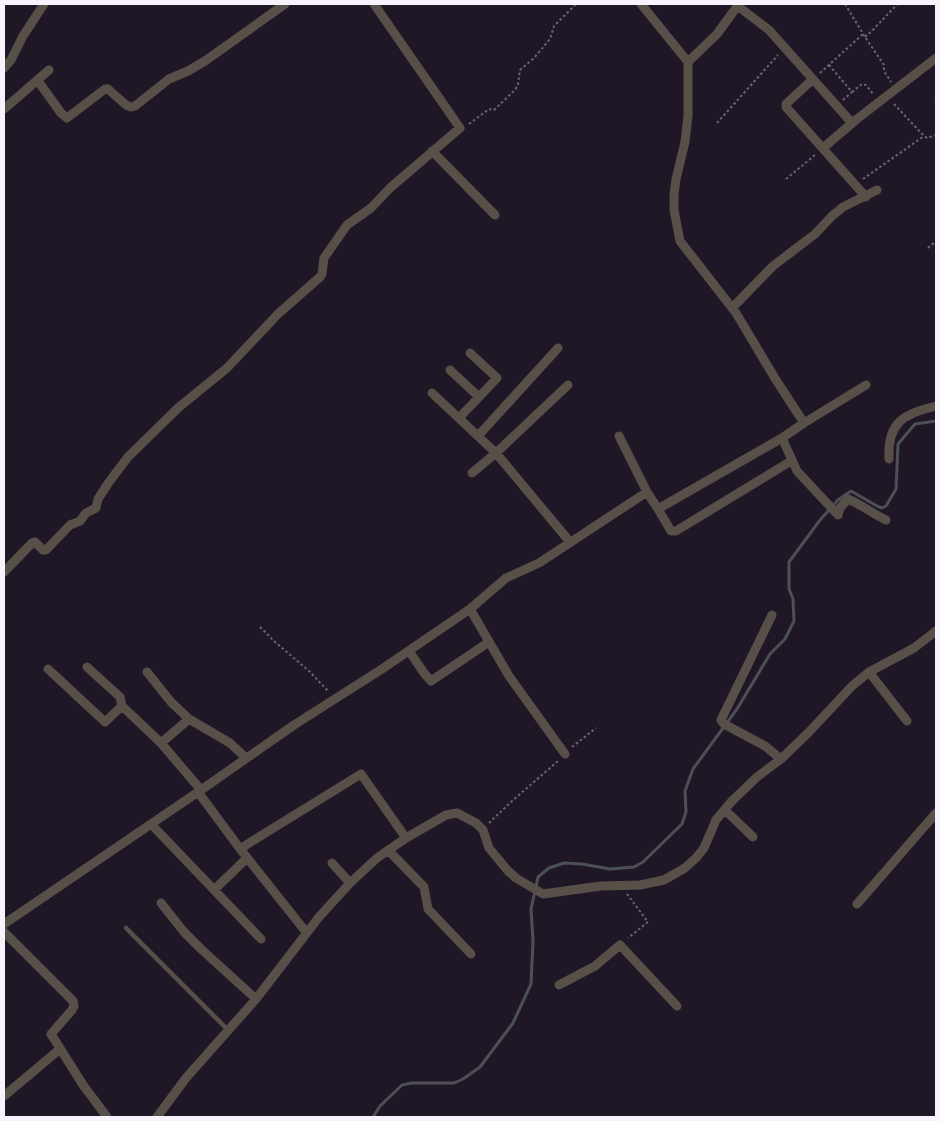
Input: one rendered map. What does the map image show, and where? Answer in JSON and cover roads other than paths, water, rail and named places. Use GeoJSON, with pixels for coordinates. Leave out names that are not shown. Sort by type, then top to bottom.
{"type":"FeatureCollection","features":[{"type":"Feature","properties":{"kind":"street"},"geometry":{"type":"LineString","coordinates":[[4,68],[11,60],[23,36],[44,4]]}},
{"type":"Feature","properties":{"kind":"street"},"geometry":{"type":"LineString","coordinates":[[38,81],[61,113],[67,118],[105,89],[108,89],[126,105],[131,107],[170,79],[188,71],[216,53],[285,4]]}},
{"type":"Feature","properties":{"kind":"street"},"geometry":{"type":"LineString","coordinates":[[4,572],[32,543],[35,542],[43,550],[46,550],[70,525],[80,521],[86,513],[96,508],[98,499],[128,456],[178,408],[227,368],[278,314],[320,277],[323,271],[324,258],[347,225],[371,208],[390,188],[460,128],[374,4]]}},
{"type":"Feature","properties":{"kind":"street"},"geometry":{"type":"LineString","coordinates":[[645,5],[688,62],[688,116],[685,142],[674,195],[677,232],[682,245],[732,308],[804,423]]}},
{"type":"Feature","properties":{"kind":"street"},"geometry":{"type":"LineString","coordinates":[[688,62],[717,34],[737,6],[769,30],[852,123]]}},
{"type":"Feature","properties":{"kind":"street"},"geometry":{"type":"LineString","coordinates":[[823,148],[895,88],[936,58]]}},
{"type":"Feature","properties":{"kind":"street"},"geometry":{"type":"LineString","coordinates":[[4,108],[49,70]]}},
{"type":"Feature","properties":{"kind":"street"},"geometry":{"type":"LineString","coordinates":[[814,79],[786,104],[786,107],[866,197]]}},
{"type":"Feature","properties":{"kind":"street"},"geometry":{"type":"LineString","coordinates":[[432,151],[495,215]]}},
{"type":"Feature","properties":{"kind":"street"},"geometry":{"type":"LineString","coordinates":[[732,308],[774,266],[815,234],[843,207],[877,190]]}},
{"type":"Feature","properties":{"kind":"street"},"geometry":{"type":"LineString","coordinates":[[478,436],[558,348]]}},
{"type":"Feature","properties":{"kind":"street"},"geometry":{"type":"LineString","coordinates":[[459,418],[497,378],[470,353]]}},
{"type":"Feature","properties":{"kind":"street"},"geometry":{"type":"LineString","coordinates":[[450,370],[479,397]]}},
{"type":"Feature","properties":{"kind":"street"},"geometry":{"type":"LineString","coordinates":[[472,473],[496,454],[568,385]]}},
{"type":"Feature","properties":{"kind":"street"},"geometry":{"type":"LineString","coordinates":[[658,509],[782,438],[866,386]]}},
{"type":"Feature","properties":{"kind":"street"},"geometry":{"type":"LineString","coordinates":[[432,392],[496,454],[570,542]]}},
{"type":"Feature","properties":{"kind":"street"},"geometry":{"type":"LineString","coordinates":[[889,459],[888,445],[892,430],[899,422],[914,411],[936,406]]}},
{"type":"Feature","properties":{"kind":"street"},"geometry":{"type":"LineString","coordinates":[[620,436],[647,492],[671,530],[676,531],[717,508],[791,461]]}},
{"type":"Feature","properties":{"kind":"street"},"geometry":{"type":"LineString","coordinates":[[782,438],[791,461],[805,481],[838,515],[840,508],[848,499],[886,520]]}},
{"type":"Feature","properties":{"kind":"street"},"geometry":{"type":"LineString","coordinates":[[4,924],[294,725],[470,609],[506,578],[533,566],[647,492]]}},
{"type":"Feature","properties":{"kind":"street"},"geometry":{"type":"LineString","coordinates":[[470,609],[509,676],[565,754]]}},
{"type":"Feature","properties":{"kind":"street"},"geometry":{"type":"LineString","coordinates":[[772,615],[721,718],[728,726],[765,746],[781,759]]}},
{"type":"Feature","properties":{"kind":"street"},"geometry":{"type":"LineString","coordinates":[[157,1117],[186,1078],[256,999],[306,932],[350,883],[388,850],[406,838],[446,815],[457,813],[471,819],[482,830],[489,848],[497,860],[516,878],[543,894],[601,886],[640,885],[664,880],[685,868],[696,858],[704,848],[710,832],[732,801],[810,732],[852,686],[869,672],[914,648],[936,631]]}},
{"type":"Feature","properties":{"kind":"street"},"geometry":{"type":"LineString","coordinates":[[409,651],[431,681],[489,642]]}},
{"type":"Feature","properties":{"kind":"street"},"geometry":{"type":"LineString","coordinates":[[87,667],[120,697],[122,706],[161,743],[200,791],[247,858],[306,932]]}},
{"type":"Feature","properties":{"kind":"street"},"geometry":{"type":"LineString","coordinates":[[48,669],[105,722],[122,706]]}},
{"type":"Feature","properties":{"kind":"street"},"geometry":{"type":"LineString","coordinates":[[147,672],[171,702],[189,719],[230,743],[246,758]]}},
{"type":"Feature","properties":{"kind":"street"},"geometry":{"type":"LineString","coordinates":[[869,672],[907,721]]}},
{"type":"Feature","properties":{"kind":"street"},"geometry":{"type":"LineString","coordinates":[[161,743],[189,719]]}},
{"type":"Feature","properties":{"kind":"street"},"geometry":{"type":"LineString","coordinates":[[241,850],[264,833],[361,774],[406,838]]}},
{"type":"Feature","properties":{"kind":"street"},"geometry":{"type":"LineString","coordinates":[[724,810],[753,837]]}},
{"type":"Feature","properties":{"kind":"street"},"geometry":{"type":"LineString","coordinates":[[857,904],[936,813]]}},
{"type":"Feature","properties":{"kind":"street"},"geometry":{"type":"LineString","coordinates":[[151,824],[262,939]]}},
{"type":"Feature","properties":{"kind":"street"},"geometry":{"type":"LineString","coordinates":[[388,850],[426,892],[427,907],[430,911],[471,954]]}},
{"type":"Feature","properties":{"kind":"street"},"geometry":{"type":"LineString","coordinates":[[214,890],[247,858]]}},
{"type":"Feature","properties":{"kind":"street"},"geometry":{"type":"LineString","coordinates":[[332,863],[350,883]]}},
{"type":"Feature","properties":{"kind":"street"},"geometry":{"type":"LineString","coordinates":[[161,903],[184,932],[256,999]]}},
{"type":"Feature","properties":{"kind":"street"},"geometry":{"type":"LineString","coordinates":[[4,932],[73,1001],[74,1006],[72,1010],[51,1034],[83,1085],[107,1117]]}},
{"type":"Feature","properties":{"kind":"street"},"geometry":{"type":"LineString","coordinates":[[559,985],[595,966],[620,945],[676,1006]]}},
{"type":"Feature","properties":{"kind":"street"},"geometry":{"type":"LineString","coordinates":[[4,1096],[60,1049]]}},
{"type":"Feature","properties":{"kind":"lane"},"geometry":{"type":"LineString","coordinates":[[126,928],[228,1030]]}},
{"type":"Feature","properties":{"kind":"waterway"},"geometry":{"type":"LineString","coordinates":[[373,1117],[380,1106],[402,1085],[412,1083],[454,1083],[463,1079],[480,1067],[513,1023],[531,984],[533,941],[531,909],[538,877],[549,868],[564,863],[610,869],[634,867],[643,862],[682,824],[686,812],[685,791],[693,769],[737,709],[770,654],[785,639],[794,621],[793,599],[789,589],[789,562],[820,520],[838,500],[851,491],[877,506],[882,508],[886,506],[896,489],[898,444],[915,424],[936,421]]}}]}
